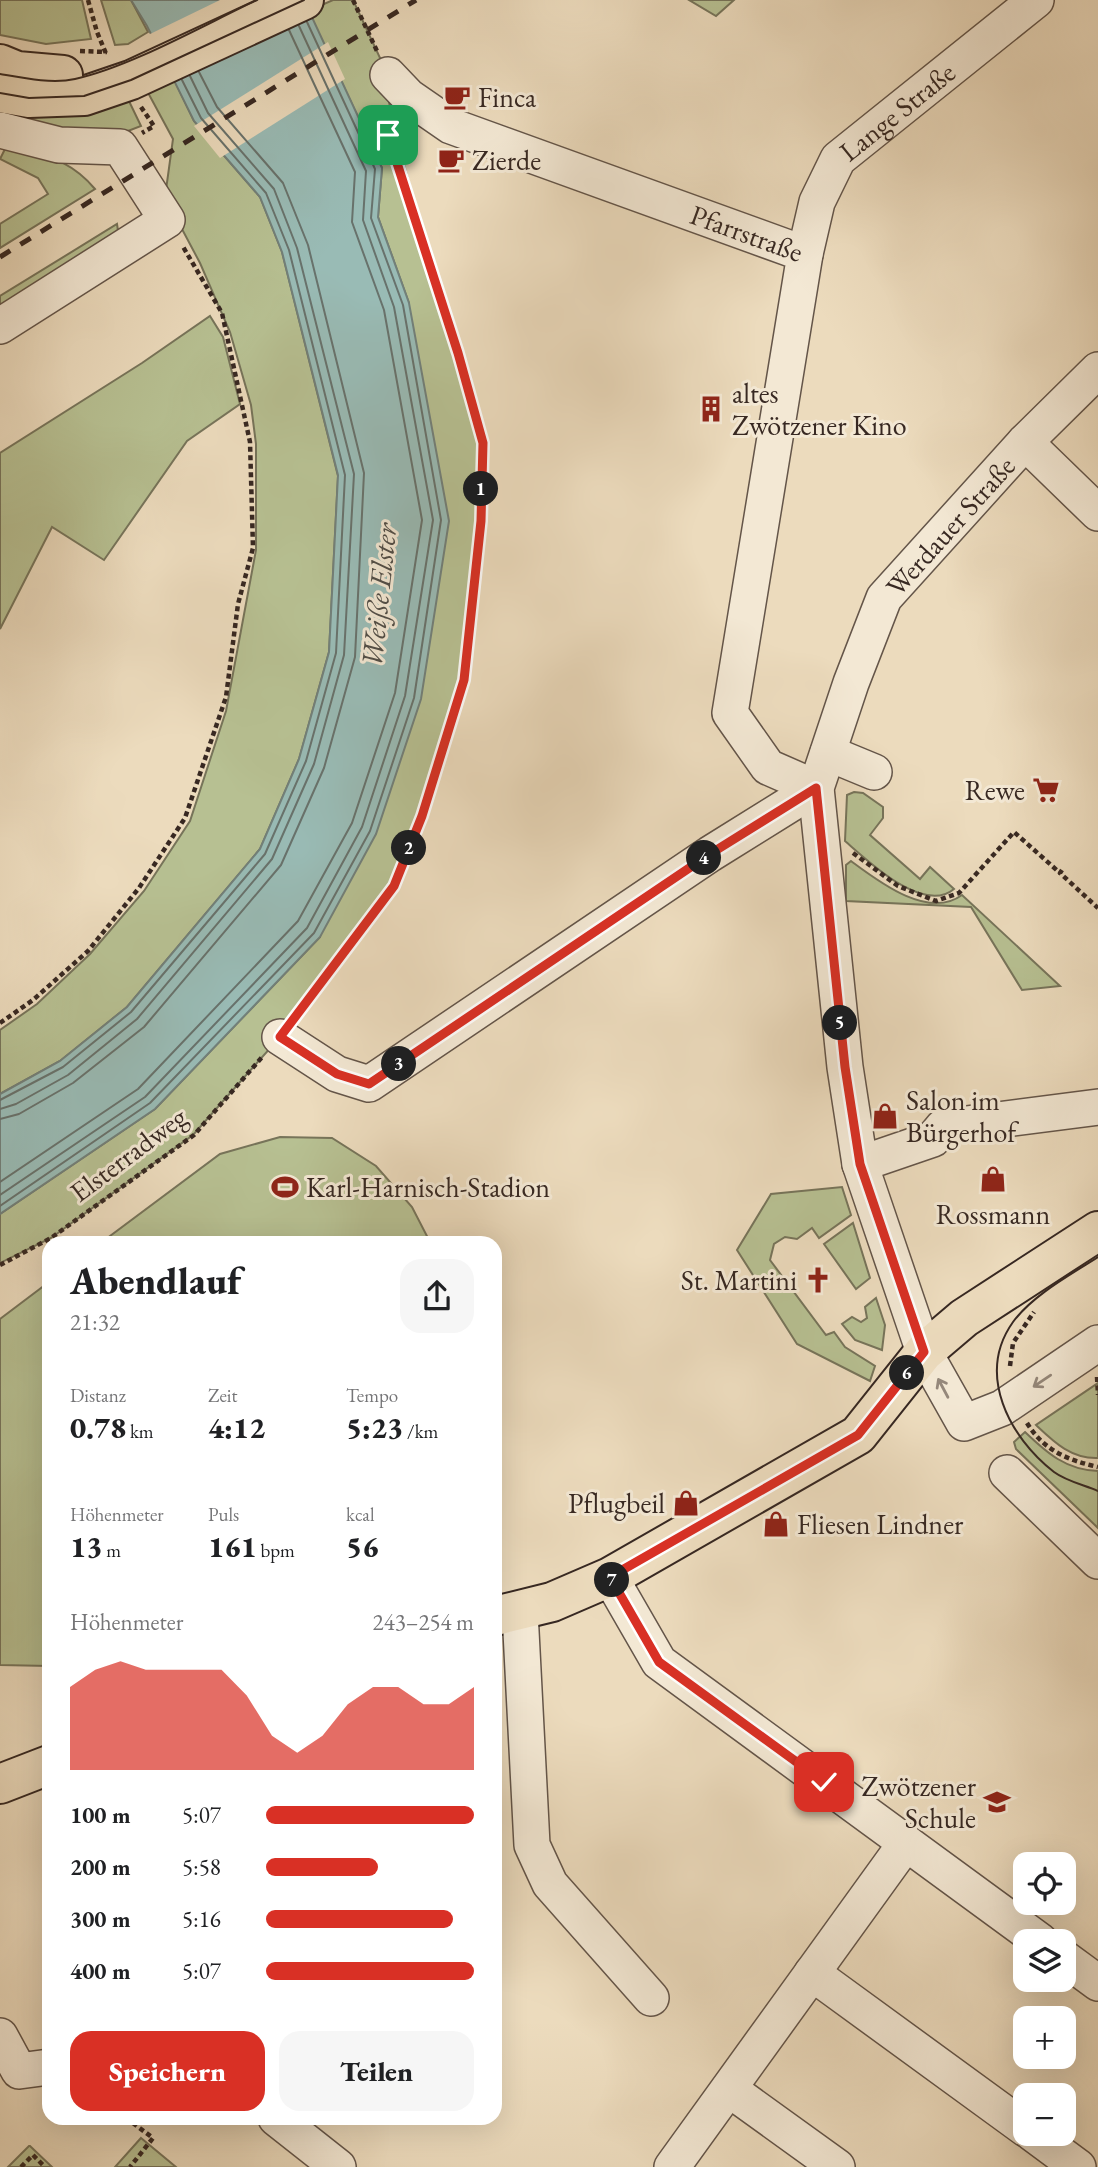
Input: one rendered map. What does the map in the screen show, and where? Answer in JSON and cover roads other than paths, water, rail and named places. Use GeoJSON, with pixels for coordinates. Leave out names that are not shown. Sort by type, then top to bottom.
{"type":"FeatureCollection","features":[{"type":"Feature","properties":{"kind":"main road"},"geometry":{"type":"LineString","coordinates":[[0,93],[29,98],[84,96],[257,0]]}},
{"type":"Feature","properties":{"kind":"main road"},"geometry":{"type":"LineString","coordinates":[[0,64],[17,71],[50,76],[127,71],[303,0]]}},
{"type":"Feature","properties":{"kind":"main road"},"geometry":{"type":"LineString","coordinates":[[508,1614],[610,1577],[858,1435],[924,1352],[964,1318],[1098,1231]]}},
{"type":"Feature","properties":{"kind":"main road"},"geometry":{"type":"LineString","coordinates":[[0,1784],[42,1768]]}},
{"type":"Feature","properties":{"kind":"street","name":"Lange Straße"},"geometry":{"type":"LineString","coordinates":[[805,254],[817,202],[838,159],[1037,0]]}},
{"type":"Feature","properties":{"kind":"street","name":"Pfarrstraße"},"geometry":{"type":"LineString","coordinates":[[388,75],[409,97],[451,125],[805,254],[730,713],[768,766],[816,788]]}},
{"type":"Feature","properties":{"kind":"street"},"geometry":{"type":"LineString","coordinates":[[0,130],[59,145],[120,147],[167,220],[0,326]]}},
{"type":"Feature","properties":{"kind":"street","name":"Werdauer Straße"},"geometry":{"type":"LineString","coordinates":[[816,788],[884,598],[1025,442],[1098,370]]}},
{"type":"Feature","properties":{"kind":"street"},"geometry":{"type":"LineString","coordinates":[[1025,442],[1098,513]]}},
{"type":"Feature","properties":{"kind":"street"},"geometry":{"type":"LineString","coordinates":[[828,753],[874,772]]}},
{"type":"Feature","properties":{"kind":"street"},"geometry":{"type":"LineString","coordinates":[[280,1037],[337,1074],[369,1084],[710,854],[816,788],[845,1067],[860,1164],[924,1352],[964,1423],[1011,1385],[1098,1343]]}},
{"type":"Feature","properties":{"kind":"street"},"geometry":{"type":"LineString","coordinates":[[860,1164],[933,1139],[943,1127],[1098,1107]]}},
{"type":"Feature","properties":{"kind":"street"},"geometry":{"type":"LineString","coordinates":[[1007,1473],[1098,1561]]}},
{"type":"Feature","properties":{"kind":"street"},"geometry":{"type":"LineString","coordinates":[[610,1577],[659,1662],[1024,1929]]}},
{"type":"Feature","properties":{"kind":"street"},"geometry":{"type":"LineString","coordinates":[[508,1614],[532,1845],[550,1884],[651,1998]]}},
{"type":"Feature","properties":{"kind":"street"},"geometry":{"type":"LineString","coordinates":[[672,2167],[906,1843]]}},
{"type":"Feature","properties":{"kind":"street"},"geometry":{"type":"LineString","coordinates":[[1076,1967],[1098,1983]]}},
{"type":"Feature","properties":{"kind":"street"},"geometry":{"type":"LineString","coordinates":[[812,1973],[1013,2120]]}},
{"type":"Feature","properties":{"kind":"street"},"geometry":{"type":"LineString","coordinates":[[0,2036],[19,2071],[42,2068]]}},
{"type":"Feature","properties":{"kind":"street"},"geometry":{"type":"LineString","coordinates":[[729,2089],[837,2167]]}},
{"type":"Feature","properties":{"kind":"street"},"geometry":{"type":"LineString","coordinates":[[285,2125],[338,2167]]}},
{"type":"Feature","properties":{"kind":"street"},"geometry":{"type":"LineString","coordinates":[[1050,2146],[1078,2167]]}},
{"type":"Feature","properties":{"kind":"water","name":"Weiße Elster"},"geometry":{"type":"Polygon","coordinates":[[[131,0],[304,0],[382,168],[378,217],[409,303],[449,521],[421,699],[376,834],[320,937],[155,1109],[0,1214],[0,1094],[60,1061],[127,1007],[260,849],[299,759],[329,652],[338,475],[282,252],[260,197],[194,121],[147,26],[131,0]]]}},
{"type":"Feature","properties":{"kind":"tram line"},"geometry":{"type":"LineString","coordinates":[[0,74],[57,81],[96,73],[143,55],[257,0]]}},
{"type":"Feature","properties":{"kind":"tram line"},"geometry":{"type":"LineString","coordinates":[[0,93],[29,98],[84,96],[131,80],[304,0]]}},
{"type":"Feature","properties":{"kind":"tram line"},"geometry":{"type":"LineString","coordinates":[[1098,1257],[1053,1286],[1021,1312],[1002,1342],[997,1362],[1003,1403],[1011,1423],[1023,1441],[1054,1472],[1098,1491]]}},
{"type":"Feature","properties":{"kind":"railway"},"geometry":{"type":"LineString","coordinates":[[0,257],[416,0]]}},
{"type":"Feature","properties":{"kind":"place","name":"Finca"},"geometry":{"type":"Point","coordinates":[457,97]}},
{"type":"Feature","properties":{"kind":"place","name":"Zierde"},"geometry":{"type":"Point","coordinates":[451,160]}},
{"type":"Feature","properties":{"kind":"place","name":"altes Zwötzener Kino"},"geometry":{"type":"Point","coordinates":[711,409]}},
{"type":"Feature","properties":{"kind":"place","name":"Rewe"},"geometry":{"type":"Point","coordinates":[1046,790]}},
{"type":"Feature","properties":{"kind":"place","name":"Salon im Bürgerhof"},"geometry":{"type":"Point","coordinates":[885,1116]}},
{"type":"Feature","properties":{"kind":"place","name":"Rossmann"},"geometry":{"type":"Point","coordinates":[993,1179]}},
{"type":"Feature","properties":{"kind":"place","name":"Karl-Harnisch-Stadion"},"geometry":{"type":"Point","coordinates":[285,1187]}},
{"type":"Feature","properties":{"kind":"place","name":"St. Martini"},"geometry":{"type":"Point","coordinates":[818,1280]}},
{"type":"Feature","properties":{"kind":"place","name":"Pflugbeil"},"geometry":{"type":"Point","coordinates":[686,1503]}},
{"type":"Feature","properties":{"kind":"place","name":"Fliesen Lindner"},"geometry":{"type":"Point","coordinates":[776,1524]}},
{"type":"Feature","properties":{"kind":"place","name":"Zwötzener Schule"},"geometry":{"type":"Point","coordinates":[997,1802]}}]}
